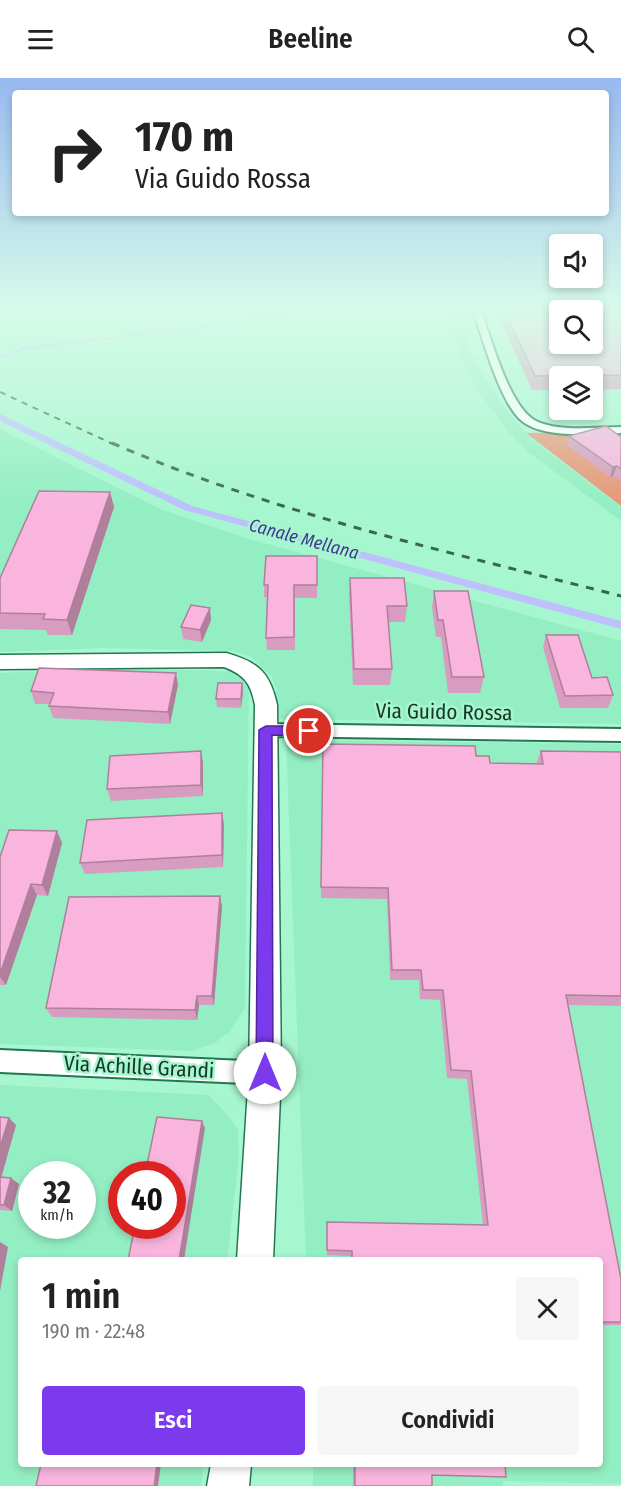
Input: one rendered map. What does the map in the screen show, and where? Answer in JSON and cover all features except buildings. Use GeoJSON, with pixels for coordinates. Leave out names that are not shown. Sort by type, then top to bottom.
{"type":"FeatureCollection","features":[{"type":"Feature","properties":{"kind":"street"},"geometry":{"type":"LineString","coordinates":[[502,374],[519,412],[524,418],[558,429],[621,430]]}},
{"type":"Feature","properties":{"kind":"street"},"geometry":{"type":"LineString","coordinates":[[0,662],[226,660],[247,667],[262,682],[266,705],[265,1073],[255,1257]]}},
{"type":"Feature","properties":{"kind":"street","name":"Via Guido Rossa"},"geometry":{"type":"LineString","coordinates":[[266,730],[621,735]]}},
{"type":"Feature","properties":{"kind":"street","name":"Via Achille Grandi"},"geometry":{"type":"LineString","coordinates":[[0,1061],[265,1073]]}},
{"type":"Feature","properties":{"kind":"street"},"geometry":{"type":"LineString","coordinates":[[228,1486],[231,1467]]}},
{"type":"Feature","properties":{"kind":"shaded area"},"geometry":{"type":"Polygon","coordinates":[[[469,374],[482,374],[531,439],[621,507],[621,521],[528,452],[508,432],[479,392],[469,374]]]}},
{"type":"Feature","properties":{"kind":"shaded area"},"geometry":{"type":"Polygon","coordinates":[[[0,429],[160,509],[249,539],[621,641],[621,724],[277,719],[276,689],[272,677],[250,656],[232,651],[104,648],[0,652],[0,429]]]}},
{"type":"Feature","properties":{"kind":"shaded area"},"geometry":{"type":"Polygon","coordinates":[[[621,432],[621,506],[526,433],[621,432]]]}},
{"type":"Feature","properties":{"kind":"shaded area"},"geometry":{"type":"Polygon","coordinates":[[[106,668],[229,671],[249,682],[245,1008],[229,1032],[216,1042],[193,1051],[0,1044],[0,673],[106,668]]]}},
{"type":"Feature","properties":{"kind":"shaded area"},"geometry":{"type":"Polygon","coordinates":[[[286,740],[621,744],[621,1484],[503,1481],[503,1486],[313,1486],[313,1467],[603,1467],[603,1257],[306,1257],[286,740]]]}},
{"type":"Feature","properties":{"kind":"shaded area"},"geometry":{"type":"Polygon","coordinates":[[[0,1085],[208,1095],[228,1115],[238,1130],[239,1157],[227,1257],[18,1257],[18,1467],[204,1467],[201,1486],[0,1486],[0,1085]]]}},
{"type":"Feature","properties":{"kind":"waterway","name":"Canale Mellana"},"geometry":{"type":"LineString","coordinates":[[0,417],[188,508],[621,625]]}},
{"type":"Feature","properties":{"kind":"railway"},"geometry":{"type":"LineString","coordinates":[[0,392],[115,445]]}},
{"type":"Feature","properties":{"kind":"railway"},"geometry":{"type":"LineString","coordinates":[[112,443],[236,491],[299,511],[427,547],[621,596]]}},
{"type":"Feature","properties":{"kind":"route"},"geometry":{"type":"LineString","coordinates":[[265,1073],[266,730],[309,731]]}}]}
